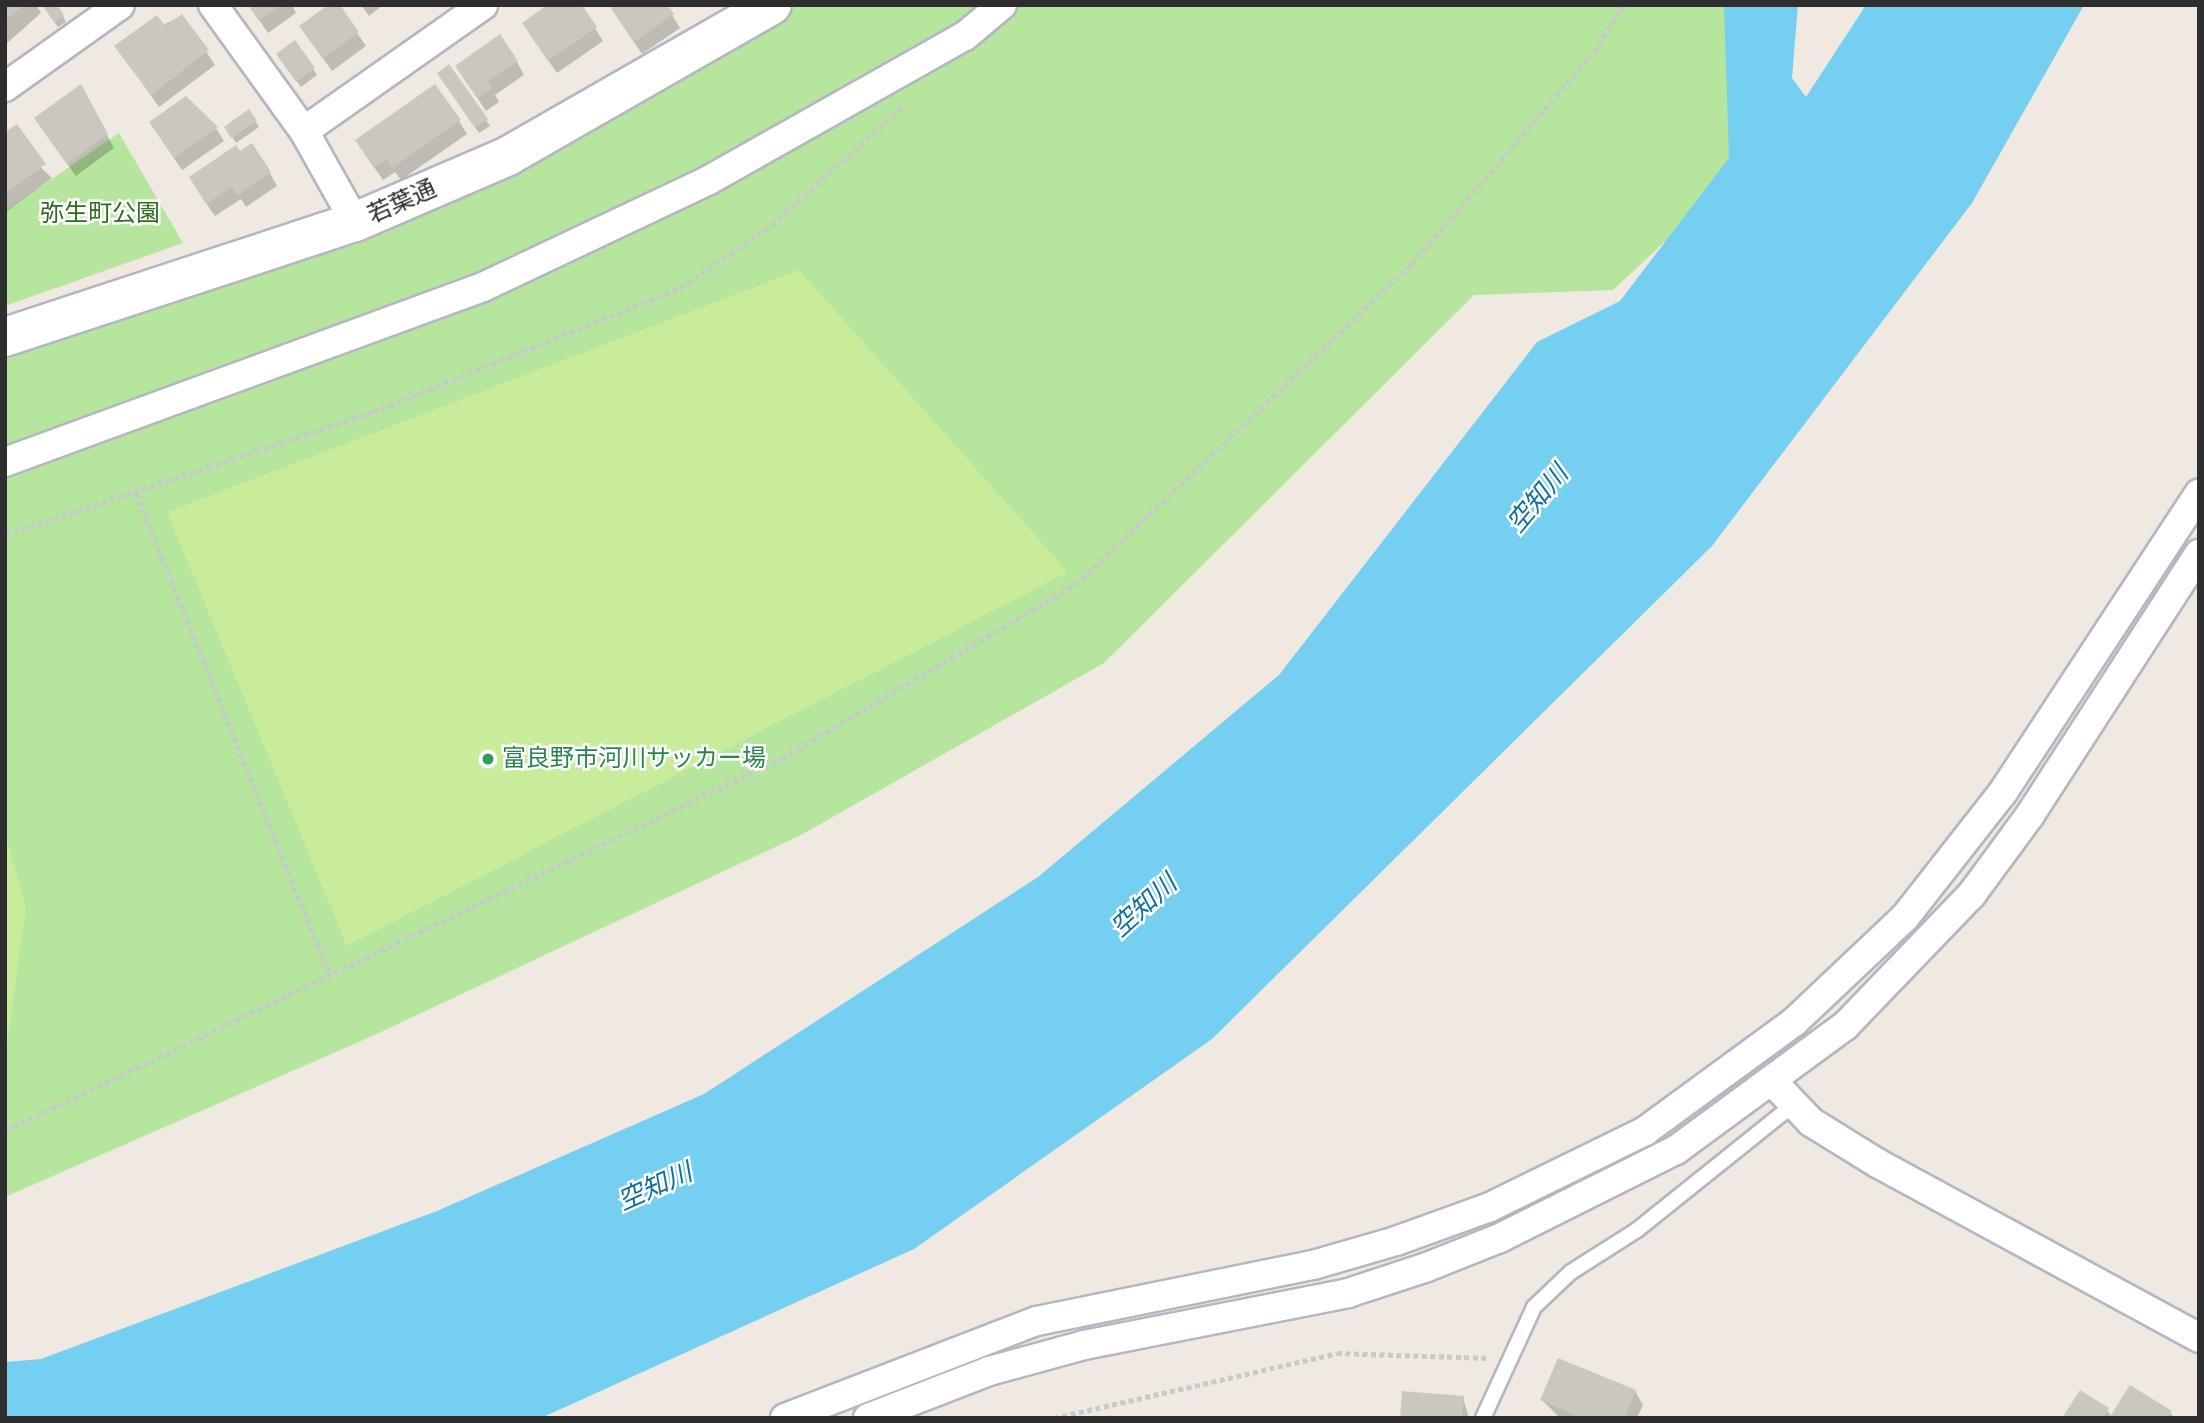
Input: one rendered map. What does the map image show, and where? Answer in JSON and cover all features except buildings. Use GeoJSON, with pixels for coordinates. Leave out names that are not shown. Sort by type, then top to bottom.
{"type":"FeatureCollection","features":[{"type":"Feature","properties":{"kind":"street"},"geometry":{"type":"LineString","coordinates":[[5,87],[120,5]]}},
{"type":"Feature","properties":{"kind":"street"},"geometry":{"type":"LineString","coordinates":[[213,5],[304,131],[355,222]]}},
{"type":"Feature","properties":{"kind":"street"},"geometry":{"type":"LineString","coordinates":[[304,131],[483,5]]}},
{"type":"Feature","properties":{"kind":"street","name":"若葉通"},"geometry":{"type":"LineString","coordinates":[[5,337],[355,222],[508,156],[772,5]]}},
{"type":"Feature","properties":{"kind":"street"},"geometry":{"type":"LineString","coordinates":[[5,462],[484,287],[709,180],[965,36],[1002,5]]}},
{"type":"Feature","properties":{"kind":"street"},"geometry":{"type":"LineString","coordinates":[[785,1418],[1037,1321],[1313,1265],[1396,1241],[1548,1181],[1667,1116],[1794,1022],[1905,917],[2003,792],[2199,494]]}},
{"type":"Feature","properties":{"kind":"street"},"geometry":{"type":"LineString","coordinates":[[868,1418],[989,1371],[1084,1345],[1348,1293],[1427,1267],[1500,1238],[1676,1150],[1845,1026],[1972,894],[2030,816],[2199,554]]}},
{"type":"Feature","properties":{"kind":"street"},"geometry":{"type":"LineString","coordinates":[[1771,1080],[1811,1122],[1879,1164],[2199,1338]]}},
{"type":"Feature","properties":{"kind":"lane"},"geometry":{"type":"LineString","coordinates":[[1483,1418],[1506,1359],[1534,1307],[1571,1272],[1637,1230],[1794,1104]]}},
{"type":"Feature","properties":{"kind":"path"},"geometry":{"type":"LineString","coordinates":[[5,1131],[329,973],[782,758],[1075,585],[1412,264],[1594,52],[1623,5]]}},
{"type":"Feature","properties":{"kind":"path"},"geometry":{"type":"LineString","coordinates":[[5,535],[373,412],[680,288],[772,225],[906,103]]}},
{"type":"Feature","properties":{"kind":"path"},"geometry":{"type":"LineString","coordinates":[[136,493],[329,973]]}},
{"type":"Feature","properties":{"kind":"path"},"geometry":{"type":"LineString","coordinates":[[1054,1418],[1337,1353],[1506,1359]]}},
{"type":"Feature","properties":{"kind":"green space"},"geometry":{"type":"Polygon","coordinates":[[[772,5],[1752,5],[1752,160],[1613,290],[1474,295],[1104,663],[801,835],[370,1037],[5,1197],[5,337],[355,222],[772,5]]]}},
{"type":"Feature","properties":{"kind":"green space","name":"弥生町公園"},"geometry":{"type":"Polygon","coordinates":[[[119,133],[183,243],[5,306],[5,211],[119,133]]]}},
{"type":"Feature","properties":{"kind":"green space","name":"富良野市河川サッカー場"},"geometry":{"type":"Polygon","coordinates":[[[799,270],[1068,572],[347,946],[167,512],[799,270]]]}},
{"type":"Feature","properties":{"kind":"green space"},"geometry":{"type":"Polygon","coordinates":[[[5,833],[26,907],[5,1060],[5,833]]]}},
{"type":"Feature","properties":{"kind":"water","name":"空知川"},"geometry":{"type":"Polygon","coordinates":[[[1724,5],[1798,5],[1792,78],[1806,97],[1866,5],[2084,5],[1972,203],[1712,546],[1212,1039],[914,1249],[541,1418],[5,1418],[5,1362],[41,1359],[437,1211],[704,1094],[1038,877],[1279,675],[1537,342],[1620,301],[1729,158],[1724,5]]]}},
{"type":"Feature","properties":{"kind":"place","name":"富良野市河川サッカー場"},"geometry":{"type":"Point","coordinates":[488,759]}}]}
